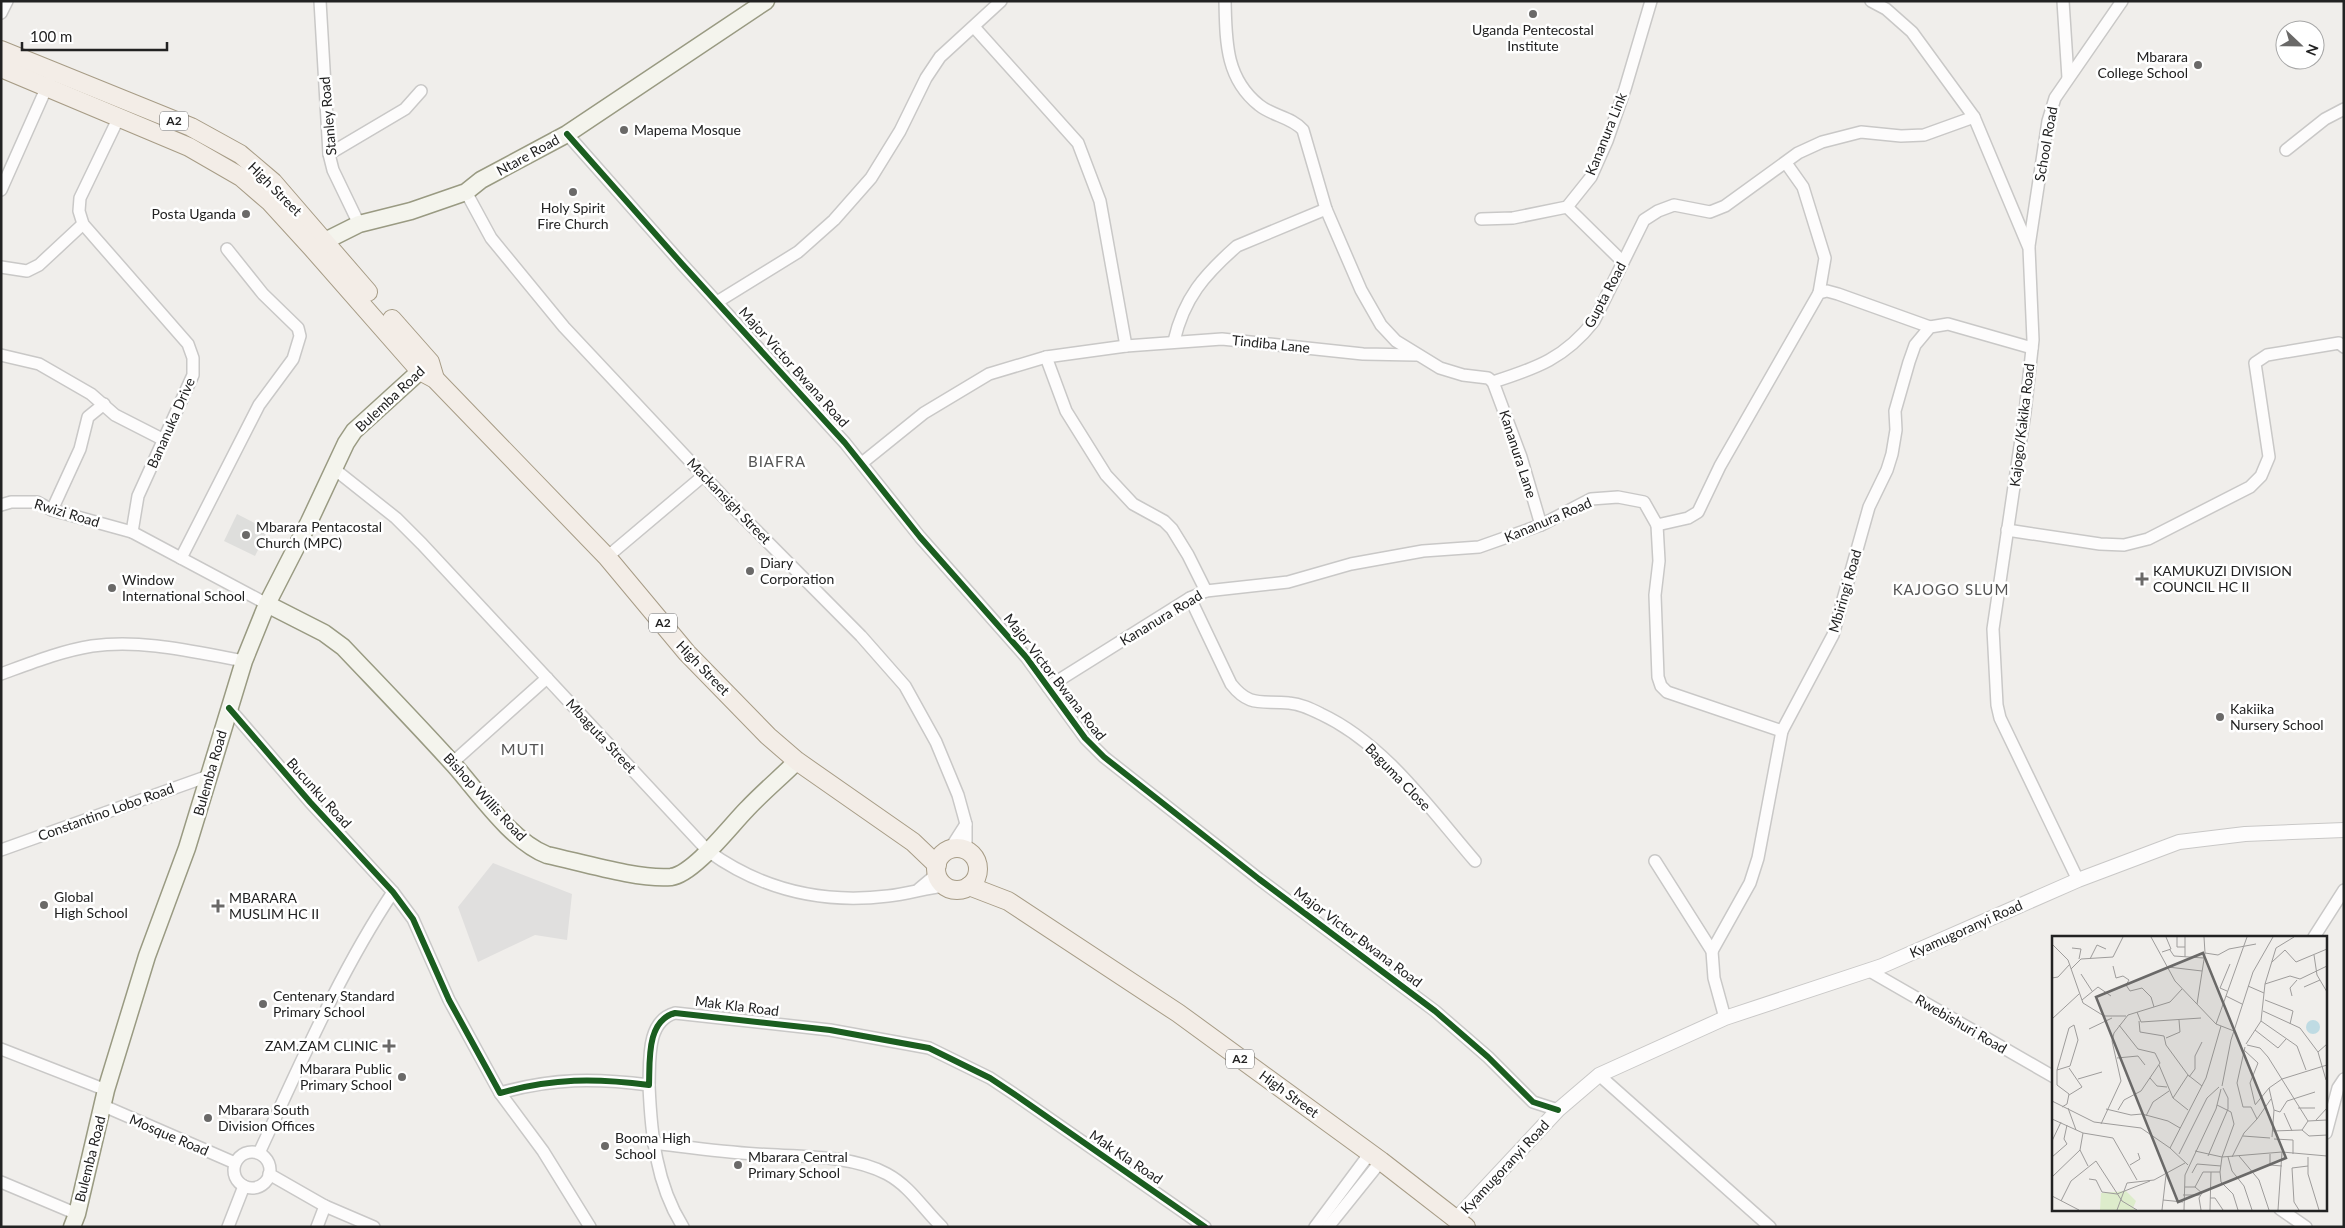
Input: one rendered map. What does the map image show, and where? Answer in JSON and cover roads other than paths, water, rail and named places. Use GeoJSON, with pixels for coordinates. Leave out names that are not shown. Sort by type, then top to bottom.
{"type":"FeatureCollection","features":[{"type":"Feature","properties":{"kind":"main road","name":"Ntare Road"},"geometry":{"type":"LineString","coordinates":[[325,241],[359,224],[411,211],[466,192],[482,180],[567,134],[766,1]]}},
{"type":"Feature","properties":{"kind":"main road","name":"High Street"},"geometry":{"type":"LineString","coordinates":[[1,50],[50,80],[120,117],[189,147],[228,167],[276,197],[325,241],[429,370]]}},
{"type":"Feature","properties":{"kind":"main road","name":"High Street"},"geometry":{"type":"LineString","coordinates":[[1,68],[50,80],[205,135],[256,166],[276,197],[372,314],[429,370],[607,558],[687,653],[768,736],[797,762],[913,842],[947,863]]}},
{"type":"Feature","properties":{"kind":"main road","name":"Bulemba Road"},"geometry":{"type":"LineString","coordinates":[[74,1221],[105,1098],[147,956],[188,848],[211,775],[229,708],[244,662],[267,604],[333,468],[354,431],[429,370]]}},
{"type":"Feature","properties":{"kind":"main road","name":"Bishop Willis Road"},"geometry":{"type":"LineString","coordinates":[[267,604],[324,633],[343,647],[511,829],[534,849],[547,855],[609,869],[658,877],[672,877],[686,870],[708,851],[748,808],[797,762]]}},
{"type":"Feature","properties":{"kind":"main road","name":"A2"},"geometry":{"type":"LineString","coordinates":[[969,886],[957,890],[947,863],[974,856],[978,865]]}},
{"type":"Feature","properties":{"kind":"main road","name":"High Street"},"geometry":{"type":"LineString","coordinates":[[978,865],[1008,901]]}},
{"type":"Feature","properties":{"kind":"main road"},"geometry":{"type":"LineString","coordinates":[[969,886],[974,880],[978,865]]}},
{"type":"Feature","properties":{"kind":"main road","name":"High Street"},"geometry":{"type":"LineString","coordinates":[[969,886],[1008,901],[1178,1013],[1375,1157],[1461,1223]]}},
{"type":"Feature","properties":{"kind":"street"},"geometry":{"type":"LineString","coordinates":[[1,13],[7,1]]}},
{"type":"Feature","properties":{"kind":"street","name":"Stanley Road"},"geometry":{"type":"LineString","coordinates":[[320,1],[329,154],[333,170],[359,224]]}},
{"type":"Feature","properties":{"kind":"street"},"geometry":{"type":"LineString","coordinates":[[717,302],[798,252],[834,220],[871,178],[900,131],[926,78],[940,57],[1002,1]]}},
{"type":"Feature","properties":{"kind":"street"},"geometry":{"type":"LineString","coordinates":[[1225,1],[1227,51],[1234,72],[1259,106],[1300,125],[1303,130],[1326,209],[1361,290],[1381,325],[1396,341],[1440,368],[1463,375],[1488,378],[1494,382]]}},
{"type":"Feature","properties":{"kind":"street","name":"Kananura Link"},"geometry":{"type":"LineString","coordinates":[[1567,207],[1591,177],[1607,141],[1625,89],[1651,1]]}},
{"type":"Feature","properties":{"kind":"street","name":"Kajogo/Kakika Road"},"geometry":{"type":"LineString","coordinates":[[1871,1],[1886,9],[1912,32],[1974,117],[2029,248],[2032,348],[1993,629],[1997,705],[2000,718],[2078,880]]}},
{"type":"Feature","properties":{"kind":"street"},"geometry":{"type":"LineString","coordinates":[[2063,1],[2068,78]]}},
{"type":"Feature","properties":{"kind":"street","name":"School Road"},"geometry":{"type":"LineString","coordinates":[[2029,248],[2048,121],[2055,98],[2122,1]]}},
{"type":"Feature","properties":{"kind":"street"},"geometry":{"type":"LineString","coordinates":[[974,27],[1078,143],[1100,201],[1126,346]]}},
{"type":"Feature","properties":{"kind":"street"},"geometry":{"type":"LineString","coordinates":[[1,190],[50,80]]}},
{"type":"Feature","properties":{"kind":"street"},"geometry":{"type":"LineString","coordinates":[[329,154],[405,109],[421,91]]}},
{"type":"Feature","properties":{"kind":"street"},"geometry":{"type":"LineString","coordinates":[[2286,150],[2325,119],[2344,109]]}},
{"type":"Feature","properties":{"kind":"street"},"geometry":{"type":"LineString","coordinates":[[1,268],[32,270],[39,266],[83,224],[79,211],[80,198],[120,117]]}},
{"type":"Feature","properties":{"kind":"street","name":"Gupta Road"},"geometry":{"type":"LineString","coordinates":[[1494,382],[1533,369],[1558,357],[1585,332],[1594,321],[1644,220],[1658,211],[1674,205],[1710,212],[1725,206],[1798,153],[1822,142],[1861,132],[1901,136],[1924,135],[1974,117]]}},
{"type":"Feature","properties":{"kind":"street","name":"Major Victor Bwana Road"},"geometry":{"type":"LineString","coordinates":[[567,134],[862,462],[925,543],[1026,657],[1085,738],[1104,758],[1252,874],[1435,1011],[1488,1057],[1533,1102],[1558,1110]]}},
{"type":"Feature","properties":{"kind":"street"},"geometry":{"type":"LineString","coordinates":[[1782,730],[1668,692],[1661,686],[1658,677],[1655,595],[1659,561],[1657,525],[1688,518],[1698,512],[1720,466],[1819,293],[1825,258],[1803,187],[1786,163]]}},
{"type":"Feature","properties":{"kind":"street","name":"Mackansigh Street"},"geometry":{"type":"LineString","coordinates":[[466,192],[491,238],[539,298],[703,476],[861,636],[905,686],[936,742],[958,795],[966,824],[947,863]]}},
{"type":"Feature","properties":{"kind":"street"},"geometry":{"type":"LineString","coordinates":[[1481,219],[1514,218],[1567,207],[1623,262]]}},
{"type":"Feature","properties":{"kind":"street"},"geometry":{"type":"LineString","coordinates":[[1174,342],[1180,316],[1188,300],[1226,255],[1237,246],[1326,209]]}},
{"type":"Feature","properties":{"kind":"street","name":"Bananuka Drive"},"geometry":{"type":"LineString","coordinates":[[83,224],[188,344],[193,358],[193,375],[138,496],[132,532]]}},
{"type":"Feature","properties":{"kind":"street"},"geometry":{"type":"LineString","coordinates":[[180,558],[259,405],[293,358],[300,336],[298,328],[263,294],[228,249]]}},
{"type":"Feature","properties":{"kind":"street"},"geometry":{"type":"LineString","coordinates":[[1819,293],[1827,291],[1838,294],[1930,327],[1948,324],[2032,348]]}},
{"type":"Feature","properties":{"kind":"street","name":"Mbiringi Road"},"geometry":{"type":"LineString","coordinates":[[1712,951],[1750,883],[1758,858],[1782,730],[1833,635],[1869,508],[1887,470],[1892,454],[1896,430],[1895,411],[1912,353],[1915,345],[1930,327]]}},
{"type":"Feature","properties":{"kind":"street","name":"Tindiba Lane"},"geometry":{"type":"LineString","coordinates":[[862,462],[924,413],[989,374],[1046,357],[1126,346],[1222,339],[1363,354],[1416,355]]}},
{"type":"Feature","properties":{"kind":"street"},"geometry":{"type":"LineString","coordinates":[[2008,530],[2100,544],[2124,545],[2148,539],[2250,488],[2261,476],[2269,457],[2255,363],[2267,355],[2339,343],[2344,347]]}},
{"type":"Feature","properties":{"kind":"street"},"geometry":{"type":"LineString","coordinates":[[1,355],[39,364],[104,404],[115,415],[164,440]]}},
{"type":"Feature","properties":{"kind":"street"},"geometry":{"type":"LineString","coordinates":[[1046,357],[1066,411],[1106,475],[1133,504],[1164,521],[1172,529],[1188,555],[1206,591]]}},
{"type":"Feature","properties":{"kind":"street","name":"Kananura Lane"},"geometry":{"type":"LineString","coordinates":[[1494,382],[1521,457],[1541,525]]}},
{"type":"Feature","properties":{"kind":"street"},"geometry":{"type":"LineString","coordinates":[[52,510],[80,450],[88,417],[104,404]]}},
{"type":"Feature","properties":{"kind":"street","name":"Mbaguta Street"},"geometry":{"type":"LineString","coordinates":[[333,468],[396,518],[708,851],[748,874],[802,894],[822,898],[888,896],[920,889],[947,863]]}},
{"type":"Feature","properties":{"kind":"street"},"geometry":{"type":"LineString","coordinates":[[607,558],[703,476]]}},
{"type":"Feature","properties":{"kind":"street","name":"Kananura Road"},"geometry":{"type":"LineString","coordinates":[[1048,687],[1190,598],[1206,591],[1288,582],[1351,564],[1423,551],[1479,547],[1541,525],[1591,499],[1618,497],[1644,502],[1657,525]]}},
{"type":"Feature","properties":{"kind":"street","name":"Rwizi Road"},"geometry":{"type":"LineString","coordinates":[[1,505],[11,502],[37,502],[52,510],[132,532]]}},
{"type":"Feature","properties":{"kind":"street"},"geometry":{"type":"LineString","coordinates":[[132,532],[267,604]]}},
{"type":"Feature","properties":{"kind":"street","name":"Baguma Close"},"geometry":{"type":"LineString","coordinates":[[1190,598],[1231,684],[1240,695],[1254,702],[1291,703],[1307,707],[1329,717],[1364,740],[1392,766],[1475,861]]}},
{"type":"Feature","properties":{"kind":"street"},"geometry":{"type":"LineString","coordinates":[[1,674],[56,655],[93,646],[141,644],[179,648],[244,662]]}},
{"type":"Feature","properties":{"kind":"street"},"geometry":{"type":"LineString","coordinates":[[452,763],[547,678]]}},
{"type":"Feature","properties":{"kind":"street","name":"Bucunku Road"},"geometry":{"type":"LineString","coordinates":[[229,708],[310,802],[393,892]]}},
{"type":"Feature","properties":{"kind":"street","name":"Constantino Lobo Road"},"geometry":{"type":"LineString","coordinates":[[1,850],[211,775]]}},
{"type":"Feature","properties":{"kind":"street"},"geometry":{"type":"LineString","coordinates":[[947,863],[966,824]]}},
{"type":"Feature","properties":{"kind":"street","name":"Kyamugoranyi Road"},"geometry":{"type":"LineString","coordinates":[[1461,1223],[1558,1110],[1599,1075],[1725,1018],[1868,970],[2078,880],[2179,842],[2245,834],[2344,830]]}},
{"type":"Feature","properties":{"kind":"street"},"geometry":{"type":"LineString","coordinates":[[1655,861],[1712,951],[1714,978],[1725,1018]]}},
{"type":"Feature","properties":{"kind":"street"},"geometry":{"type":"LineString","coordinates":[[2315,936],[2344,890]]}},
{"type":"Feature","properties":{"kind":"street"},"geometry":{"type":"LineString","coordinates":[[259,1153],[313,1036],[370,927],[393,892],[413,920],[449,1000],[500,1093],[543,1151],[590,1227]]}},
{"type":"Feature","properties":{"kind":"street","name":"Rwebishuri Road"},"geometry":{"type":"LineString","coordinates":[[1868,970],[2052,1076]]}},
{"type":"Feature","properties":{"kind":"street","name":"Mak Kla Road"},"geometry":{"type":"LineString","coordinates":[[683,1227],[660,1174],[653,1143],[649,1086],[652,1038],[659,1023],[666,1015],[675,1012],[830,1030],[929,1048],[990,1078],[1205,1227]]}},
{"type":"Feature","properties":{"kind":"street","name":"Mosque Road"},"geometry":{"type":"LineString","coordinates":[[1,1049],[235,1163]]}},
{"type":"Feature","properties":{"kind":"street"},"geometry":{"type":"LineString","coordinates":[[1599,1075],[1770,1227]]}},
{"type":"Feature","properties":{"kind":"street"},"geometry":{"type":"LineString","coordinates":[[500,1093],[531,1084],[570,1079],[610,1080],[649,1086]]}},
{"type":"Feature","properties":{"kind":"street"},"geometry":{"type":"LineString","coordinates":[[2328,1126],[2338,1088],[2344,1079]]}},
{"type":"Feature","properties":{"kind":"street"},"geometry":{"type":"LineString","coordinates":[[653,1143],[730,1152],[844,1161],[874,1169],[886,1173],[909,1189],[942,1227]]}},
{"type":"Feature","properties":{"kind":"street"},"geometry":{"type":"LineString","coordinates":[[253,1152],[259,1153],[267,1160],[269,1174],[261,1185],[256,1187],[244,1186],[234,1174],[235,1163],[242,1155],[253,1152]]}},
{"type":"Feature","properties":{"kind":"street"},"geometry":{"type":"LineString","coordinates":[[1314,1227],[1375,1157]]}},
{"type":"Feature","properties":{"kind":"street"},"geometry":{"type":"LineString","coordinates":[[1328,1227],[1375,1157]]}},
{"type":"Feature","properties":{"kind":"street"},"geometry":{"type":"LineString","coordinates":[[269,1174],[325,1206],[374,1227]]}},
{"type":"Feature","properties":{"kind":"street"},"geometry":{"type":"LineString","coordinates":[[1,1182],[74,1221]]}},
{"type":"Feature","properties":{"kind":"street"},"geometry":{"type":"LineString","coordinates":[[228,1227],[244,1186]]}},
{"type":"Feature","properties":{"kind":"street"},"geometry":{"type":"LineString","coordinates":[[317,1227],[325,1206]]}},
{"type":"Feature","properties":{"kind":"street"},"geometry":{"type":"LineString","coordinates":[[2294,1213],[2306,1227]]}},
{"type":"Feature","properties":{"kind":"place","name":"Uganda Pentecostal Institute"},"geometry":{"type":"Point","coordinates":[1533,14]}},
{"type":"Feature","properties":{"kind":"place","name":"Mbarara College School"},"geometry":{"type":"Point","coordinates":[2198,65]}},
{"type":"Feature","properties":{"kind":"place","name":"Mapema Mosque"},"geometry":{"type":"Point","coordinates":[624,130]}},
{"type":"Feature","properties":{"kind":"place","name":"Holy Spirit Fire Church"},"geometry":{"type":"Point","coordinates":[573,192]}},
{"type":"Feature","properties":{"kind":"place","name":"Posta Uganda"},"geometry":{"type":"Point","coordinates":[246,214]}},
{"type":"Feature","properties":{"kind":"place","name":"Mbarara Pentacostal Church (MPC)"},"geometry":{"type":"Point","coordinates":[246,535]}},
{"type":"Feature","properties":{"kind":"place","name":"Diary Corporation"},"geometry":{"type":"Point","coordinates":[750,571]}},
{"type":"Feature","properties":{"kind":"place","name":"KAMUKUZI DIVISION COUNCIL HC II"},"geometry":{"type":"Point","coordinates":[2142,579]}},
{"type":"Feature","properties":{"kind":"place","name":"Window International School"},"geometry":{"type":"Point","coordinates":[112,588]}},
{"type":"Feature","properties":{"kind":"place","name":"Kakiika Nursery School"},"geometry":{"type":"Point","coordinates":[2220,717]}},
{"type":"Feature","properties":{"kind":"place","name":"Global High School"},"geometry":{"type":"Point","coordinates":[44,905]}},
{"type":"Feature","properties":{"kind":"place","name":"MBARARA MUSLIM HC II"},"geometry":{"type":"Point","coordinates":[218,906]}},
{"type":"Feature","properties":{"kind":"place","name":"Centenary Standard Primary School"},"geometry":{"type":"Point","coordinates":[263,1004]}},
{"type":"Feature","properties":{"kind":"place","name":"ZAM.ZAM CLINIC"},"geometry":{"type":"Point","coordinates":[389,1046]}},
{"type":"Feature","properties":{"kind":"place","name":"Mbarara Public Primary School"},"geometry":{"type":"Point","coordinates":[402,1077]}},
{"type":"Feature","properties":{"kind":"place","name":"Mbarara South Division Offices"},"geometry":{"type":"Point","coordinates":[208,1118]}},
{"type":"Feature","properties":{"kind":"place","name":"Booma High School"},"geometry":{"type":"Point","coordinates":[605,1146]}},
{"type":"Feature","properties":{"kind":"place","name":"Mbarara Central Primary School"},"geometry":{"type":"Point","coordinates":[738,1165]}},
{"type":"Feature","properties":{"kind":"district","name":"BIAFRA"},"geometry":{"type":"Point","coordinates":[777,462]}},
{"type":"Feature","properties":{"kind":"district","name":"KAJOGO SLUM"},"geometry":{"type":"Point","coordinates":[1951,590]}},
{"type":"Feature","properties":{"kind":"district","name":"MUTI"},"geometry":{"type":"Point","coordinates":[523,749]}}]}
